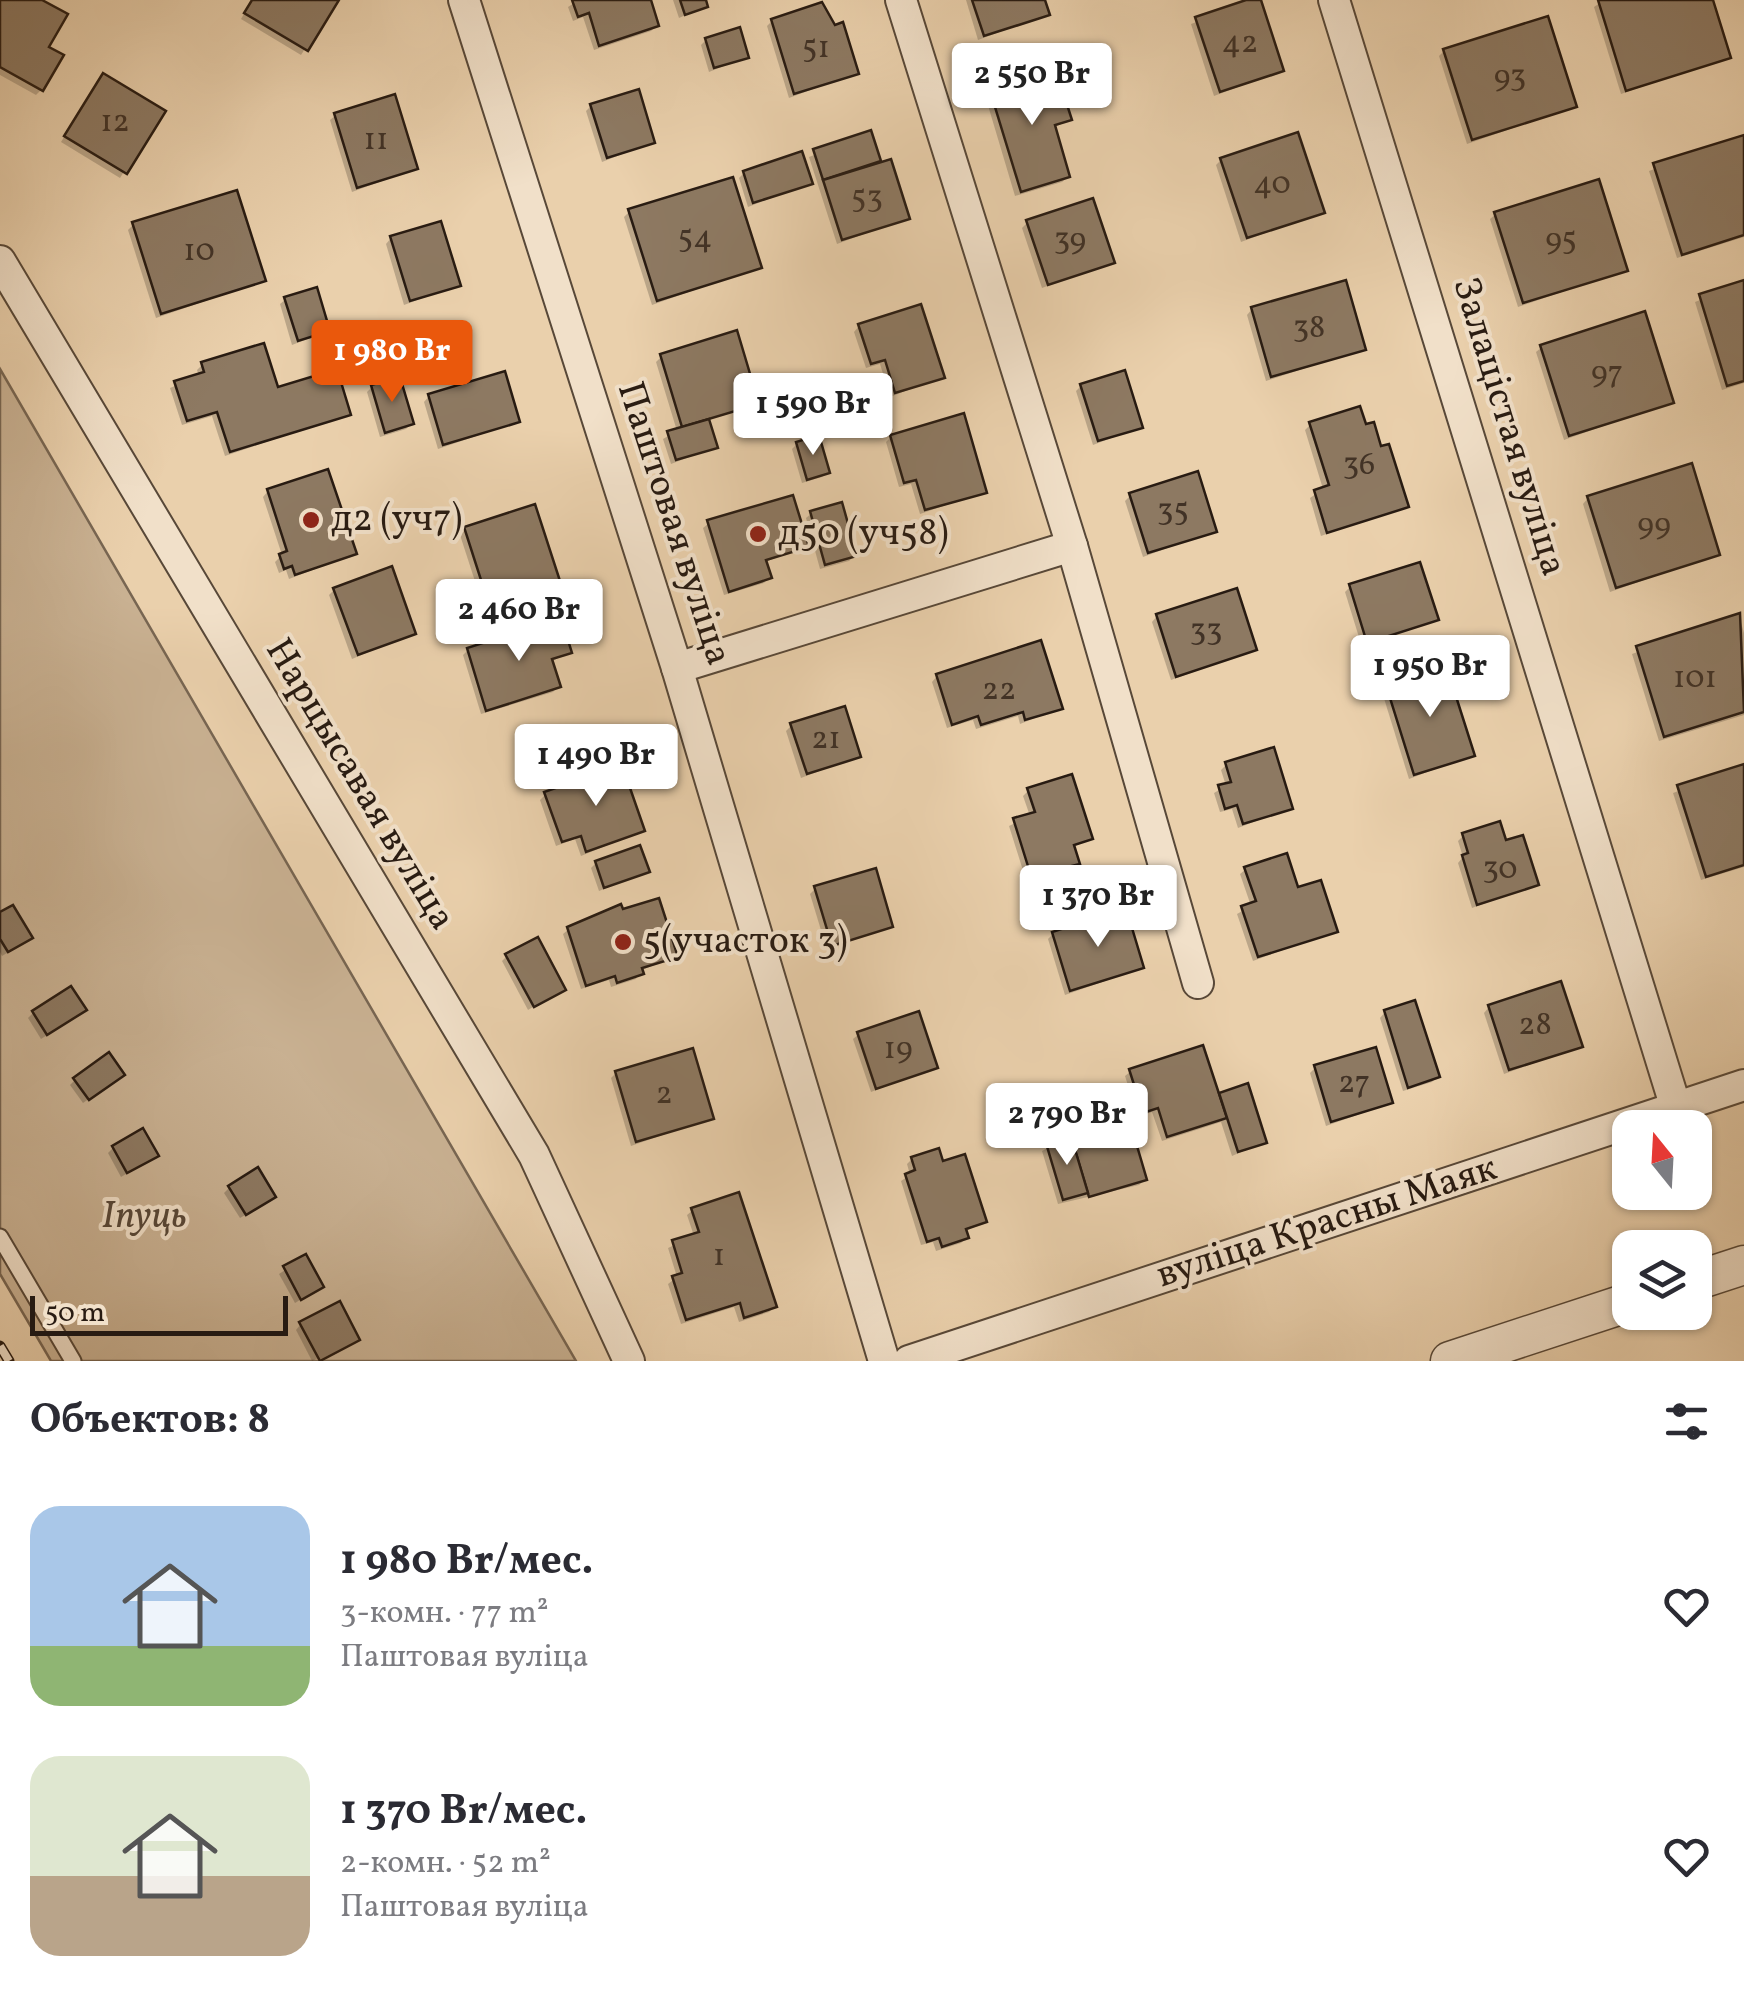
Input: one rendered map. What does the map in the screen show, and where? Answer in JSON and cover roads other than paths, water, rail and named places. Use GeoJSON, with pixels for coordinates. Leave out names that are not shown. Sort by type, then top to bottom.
{"type":"FeatureCollection","features":[{"type":"Feature","properties":{"kind":"street","name":"Паштовая вуліца"},"geometry":{"type":"LineString","coordinates":[[464,0],[677,668],[884,1361]]}},
{"type":"Feature","properties":{"kind":"street"},"geometry":{"type":"LineString","coordinates":[[901,0],[1072,546],[1198,983]]}},
{"type":"Feature","properties":{"kind":"street","name":"Залацістая вуліца"},"geometry":{"type":"LineString","coordinates":[[1334,0],[1676,1108]]}},
{"type":"Feature","properties":{"kind":"street","name":"Нарцысавая вуліца"},"geometry":{"type":"LineString","coordinates":[[0,261],[534,1155],[630,1361]]}},
{"type":"Feature","properties":{"kind":"street"},"geometry":{"type":"LineString","coordinates":[[677,668],[1072,546]]}},
{"type":"Feature","properties":{"kind":"street","name":"вуліца Красны Маяк"},"geometry":{"type":"LineString","coordinates":[[909,1361],[1744,1085]]}},
{"type":"Feature","properties":{"kind":"street"},"geometry":{"type":"LineString","coordinates":[[1712,1275],[1744,1265]]}},
{"type":"Feature","properties":{"kind":"street"},"geometry":{"type":"LineString","coordinates":[[1450,1361],[1612,1308]]}},
{"type":"Feature","properties":{"kind":"lane"},"geometry":{"type":"LineString","coordinates":[[0,1237],[73,1361]]}},
{"type":"Feature","properties":{"kind":"railway"},"geometry":{"type":"LineString","coordinates":[[0,1346],[9,1361]]}},
{"type":"Feature","properties":{"kind":"place","name":"д2 (уч7)"},"geometry":{"type":"Point","coordinates":[311,520]}},
{"type":"Feature","properties":{"kind":"place","name":"д50 (уч58)"},"geometry":{"type":"Point","coordinates":[758,534]}},
{"type":"Feature","properties":{"kind":"place","name":"5(участок 3)"},"geometry":{"type":"Point","coordinates":[623,942]}},
{"type":"Feature","properties":{"kind":"park label","name":"Іпуць"},"geometry":{"type":"Point","coordinates":[144,1217]}}]}
